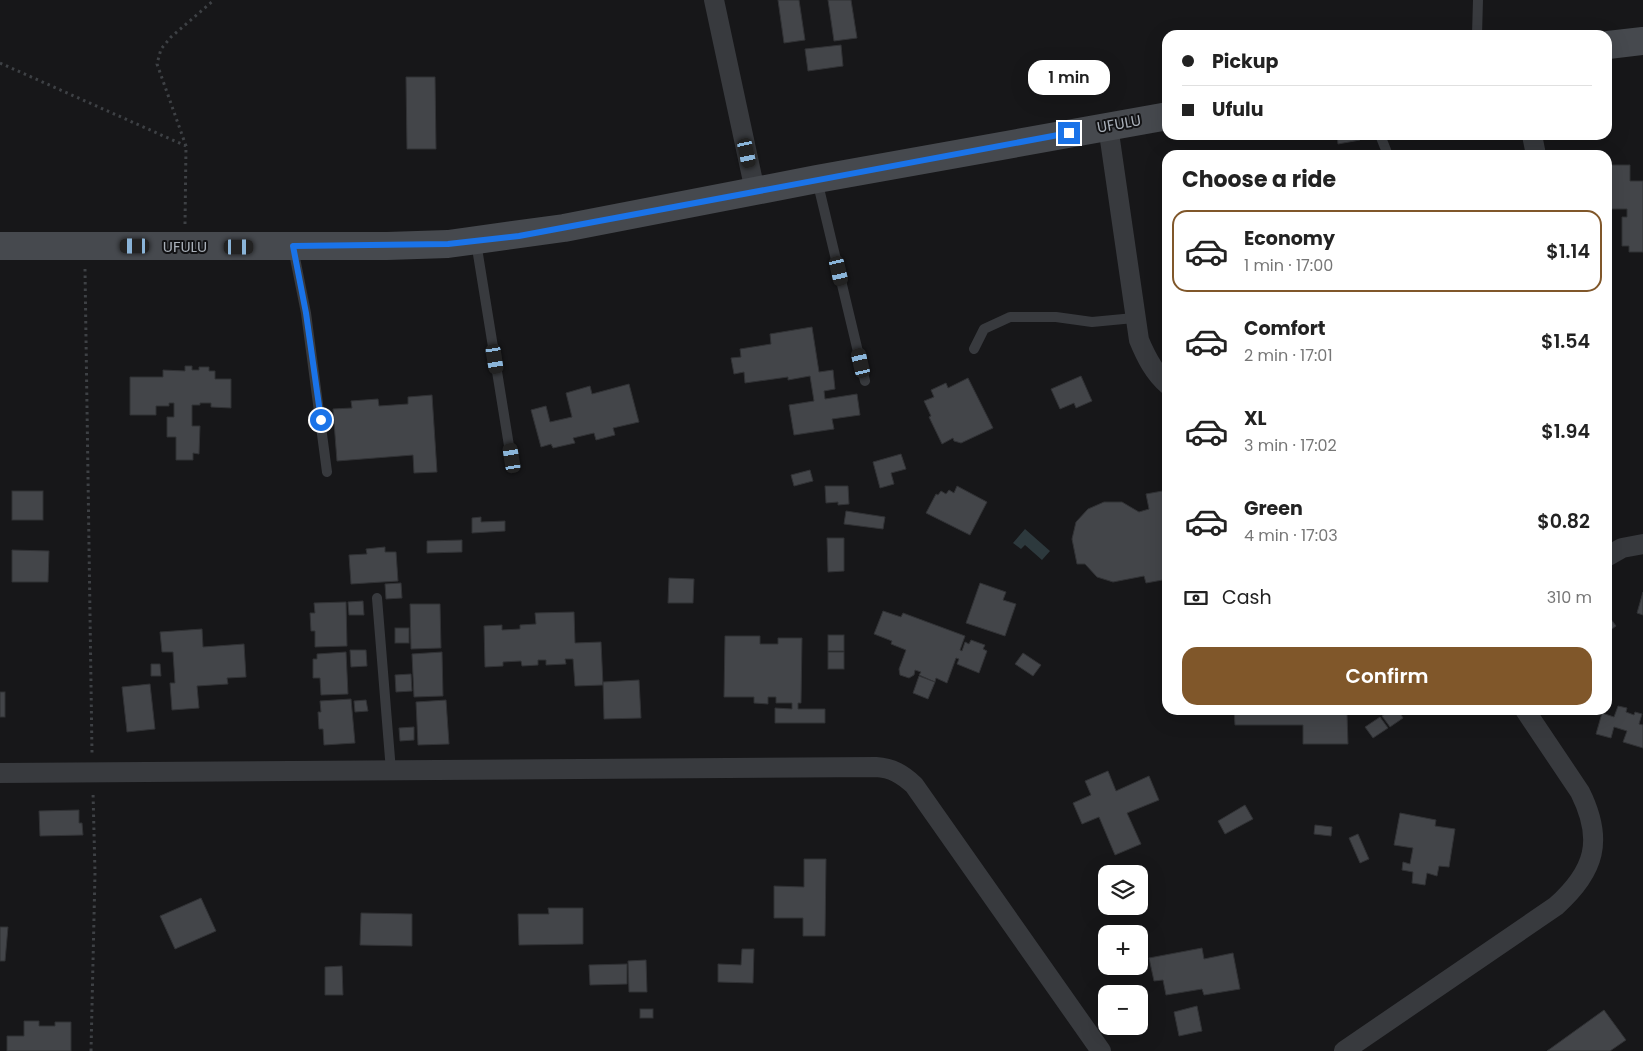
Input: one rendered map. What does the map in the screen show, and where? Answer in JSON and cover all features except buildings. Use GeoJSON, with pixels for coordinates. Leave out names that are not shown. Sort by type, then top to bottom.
{"type":"FeatureCollection","features":[{"type":"Feature","properties":{"kind":"street"},"geometry":{"type":"LineString","coordinates":[[714,0],[755,191]]}},
{"type":"Feature","properties":{"kind":"street"},"geometry":{"type":"LineString","coordinates":[[1612,44],[1643,41]]}},
{"type":"Feature","properties":{"kind":"street","name":"UFULU"},"geometry":{"type":"LineString","coordinates":[[0,246],[293,246],[448,244],[476,241],[564,228],[817,179],[1162,117]]}},
{"type":"Feature","properties":{"kind":"street"},"geometry":{"type":"LineString","coordinates":[[1108,126],[1138,340],[1154,371],[1162,379]]}},
{"type":"Feature","properties":{"kind":"street"},"geometry":{"type":"LineString","coordinates":[[1612,554],[1622,548],[1643,544]]}},
{"type":"Feature","properties":{"kind":"street"},"geometry":{"type":"LineString","coordinates":[[1344,1051],[1556,906],[1570,893],[1588,868],[1592,853],[1593,836],[1587,805],[1528,715]]}},
{"type":"Feature","properties":{"kind":"street"},"geometry":{"type":"LineString","coordinates":[[0,773],[876,766],[896,771],[914,785],[1101,1051]]}},
{"type":"Feature","properties":{"kind":"lane"},"geometry":{"type":"LineString","coordinates":[[1478,0],[1478,30]]}},
{"type":"Feature","properties":{"kind":"lane"},"geometry":{"type":"LineString","coordinates":[[817,179],[865,381]]}},
{"type":"Feature","properties":{"kind":"lane"},"geometry":{"type":"LineString","coordinates":[[476,241],[512,458]]}},
{"type":"Feature","properties":{"kind":"lane"},"geometry":{"type":"LineString","coordinates":[[293,246],[308,330],[327,472]]}},
{"type":"Feature","properties":{"kind":"lane"},"geometry":{"type":"LineString","coordinates":[[974,349],[984,330],[1010,317],[1056,317],[1092,322],[1134,318]]}},
{"type":"Feature","properties":{"kind":"lane"},"geometry":{"type":"LineString","coordinates":[[377,598],[391,771]]}},
{"type":"Feature","properties":{"kind":"path"},"geometry":{"type":"LineString","coordinates":[[185,247],[186,146],[157,64],[161,50],[171,38],[214,0]]}},
{"type":"Feature","properties":{"kind":"path"},"geometry":{"type":"LineString","coordinates":[[0,63],[186,146]]}},
{"type":"Feature","properties":{"kind":"path"},"geometry":{"type":"LineString","coordinates":[[85,246],[95,874],[91,1051]]}},
{"type":"Feature","properties":{"kind":"shaded area"},"geometry":{"type":"Polygon","coordinates":[[[1025,529],[1050,551],[1042,560],[1025,545],[1021,549],[1013,543],[1025,529]]]}},
{"type":"Feature","properties":{"kind":"route"},"geometry":{"type":"LineString","coordinates":[[321,420],[306,313],[293,246],[448,244],[519,236],[1069,133]]}}]}
